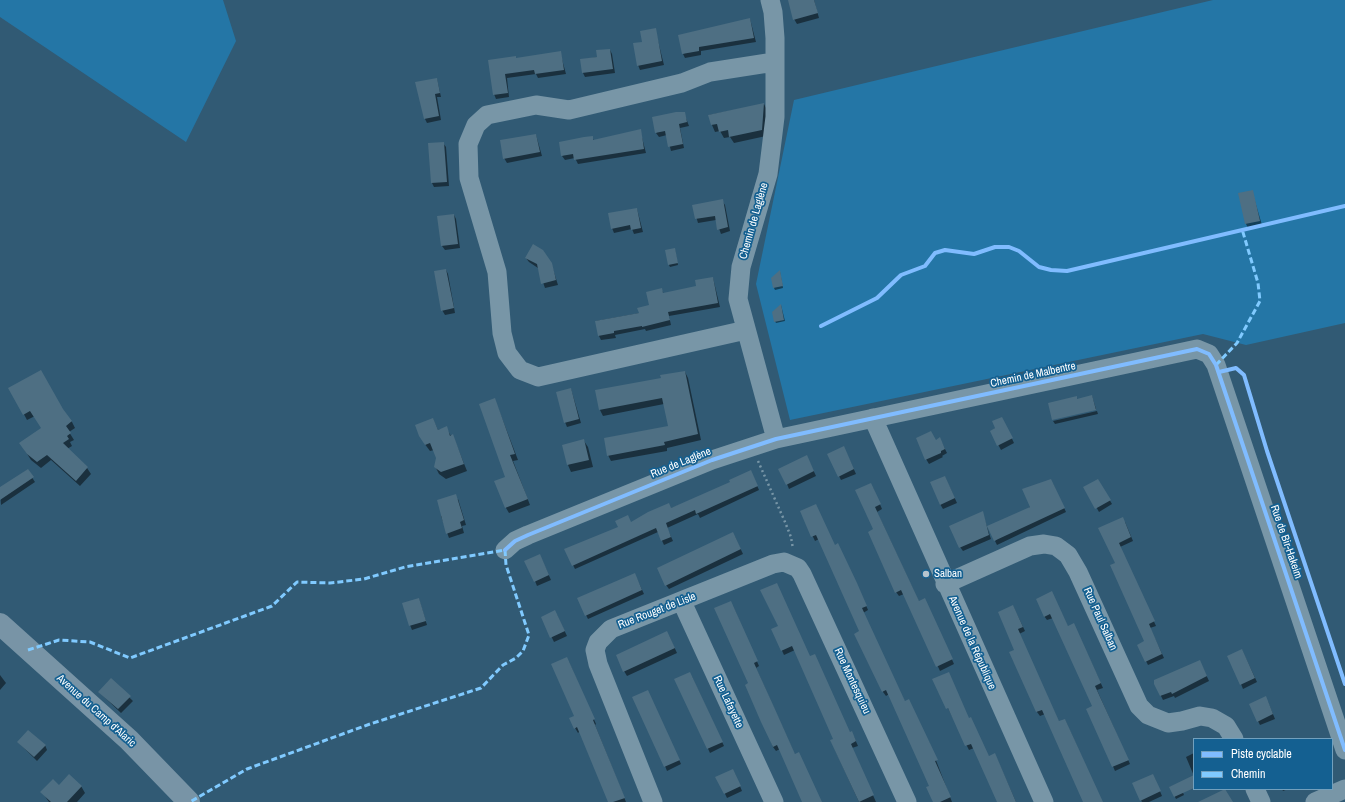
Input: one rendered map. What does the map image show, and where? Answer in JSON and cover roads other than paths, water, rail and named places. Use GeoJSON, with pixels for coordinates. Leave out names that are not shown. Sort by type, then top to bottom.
{"type":"FeatureCollection","features":[{"type":"Feature","properties":{"kind":"main road","name":"Avenue du Camp d'Alaric"},"geometry":{"type":"LineString","coordinates":[[0,624],[129,740],[189,802]]}},
{"type":"Feature","properties":{"kind":"street","name":"Chemin de Laglène"},"geometry":{"type":"LineString","coordinates":[[770,0],[775,32],[775,117],[768,174],[741,267],[738,298],[776,439]]}},
{"type":"Feature","properties":{"kind":"street"},"geometry":{"type":"LineString","coordinates":[[746,330],[538,377],[520,370],[508,353],[502,333],[497,272],[469,178],[468,144],[476,125],[487,115],[536,105],[569,110],[682,83],[710,72],[774,62]]}},
{"type":"Feature","properties":{"kind":"street","name":"Chemin de Malbentre"},"geometry":{"type":"LineString","coordinates":[[873,418],[1197,349]]}},
{"type":"Feature","properties":{"kind":"street","name":"Rue de Bir-Hakeim"},"geometry":{"type":"LineString","coordinates":[[1197,349],[1209,354],[1216,365],[1345,750]]}},
{"type":"Feature","properties":{"kind":"street","name":"Rue de Laglène"},"geometry":{"type":"LineString","coordinates":[[505,550],[515,541],[528,535],[712,460],[776,439],[873,418]]}},
{"type":"Feature","properties":{"kind":"street","name":"Avenue de la République"},"geometry":{"type":"LineString","coordinates":[[873,418],[945,584],[1044,802]]}},
{"type":"Feature","properties":{"kind":"street","name":"Rue Paul Salban"},"geometry":{"type":"LineString","coordinates":[[945,584],[1030,546],[1044,544],[1056,546],[1068,555],[1078,572],[1139,706],[1148,715],[1168,722],[1182,721],[1200,716],[1212,718],[1226,726],[1233,738]]}},
{"type":"Feature","properties":{"kind":"street","name":"Rue Rouget de Lisle"},"geometry":{"type":"LineString","coordinates":[[653,802],[598,664],[595,650],[598,642],[611,629],[682,602],[773,564],[784,562],[792,564]]}},
{"type":"Feature","properties":{"kind":"street","name":"Rue Montesquieu"},"geometry":{"type":"LineString","coordinates":[[792,564],[802,574],[907,802]]}},
{"type":"Feature","properties":{"kind":"street","name":"Rue Lafayette"},"geometry":{"type":"LineString","coordinates":[[682,602],[768,800]]}},
{"type":"Feature","properties":{"kind":"street"},"geometry":{"type":"LineString","coordinates":[[1315,802],[1345,789]]}},
{"type":"Feature","properties":{"kind":"street"},"geometry":{"type":"LineString","coordinates":[[1255,790],[1261,802]]}},
{"type":"Feature","properties":{"kind":"place","name":"Salban"},"geometry":{"type":"Point","coordinates":[926,574]}}]}
